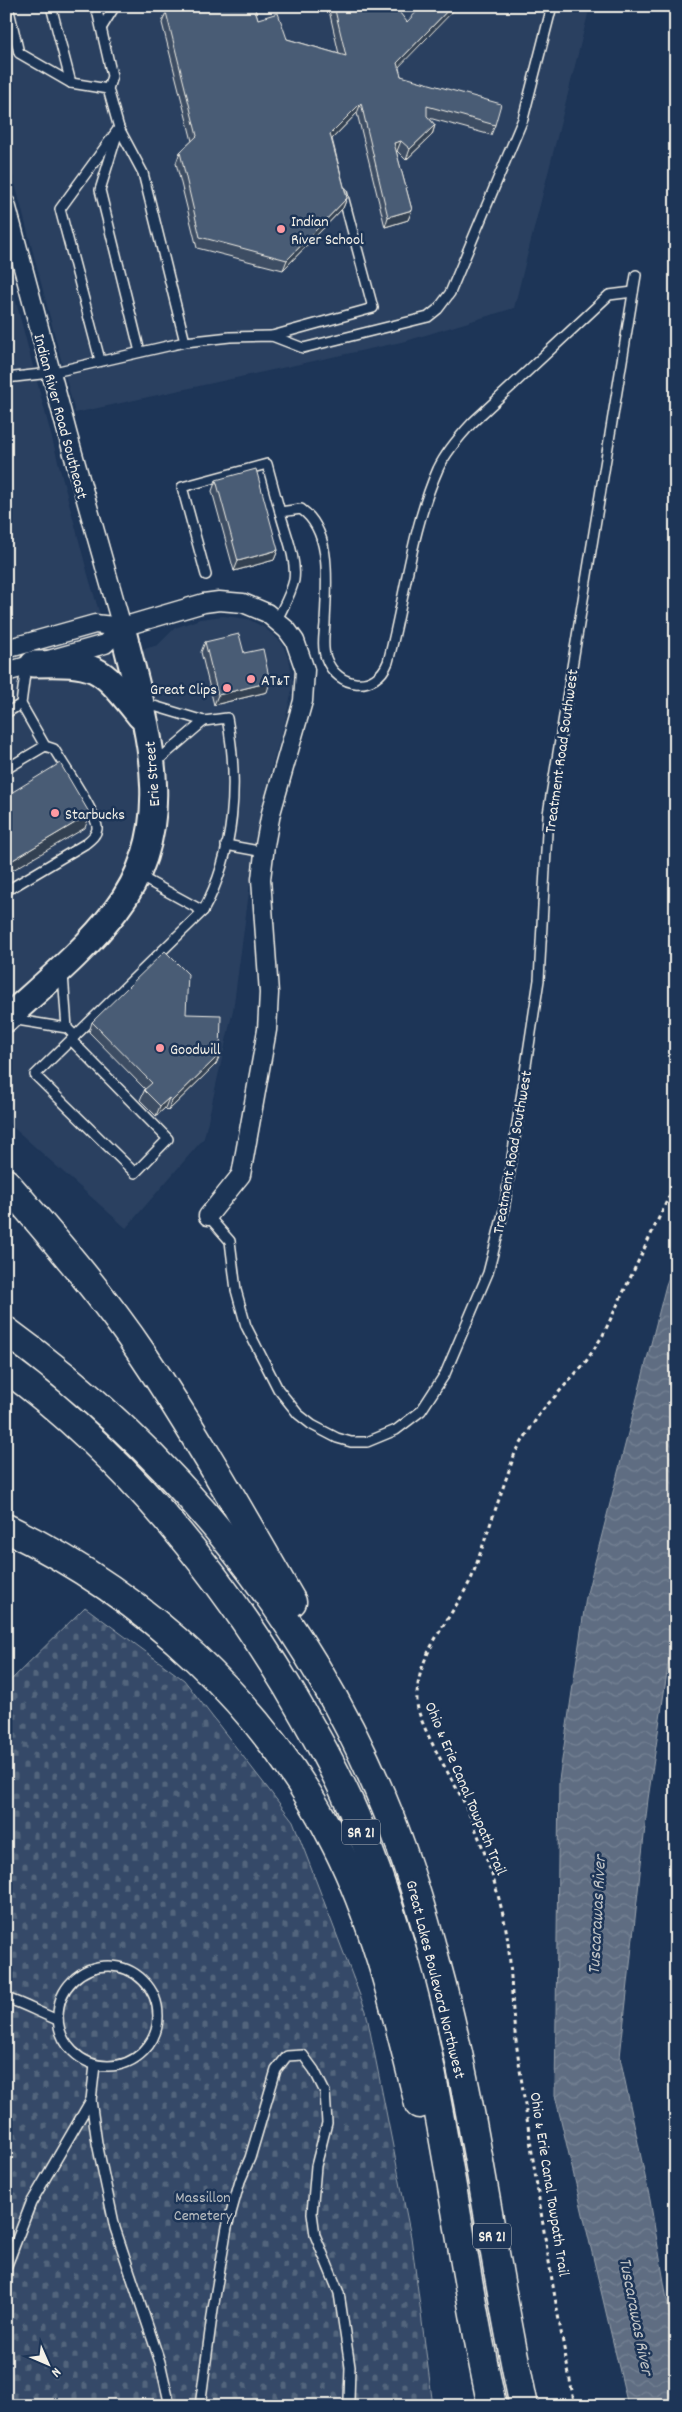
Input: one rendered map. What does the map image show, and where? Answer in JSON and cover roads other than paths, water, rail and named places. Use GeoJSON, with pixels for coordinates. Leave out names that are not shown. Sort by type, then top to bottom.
{"type":"FeatureCollection","features":[{"type":"Feature","properties":{"kind":"highway"},"geometry":{"type":"LineString","coordinates":[[6,1183],[81,1270],[143,1355],[257,1541],[358,1720],[406,1825],[440,1922],[458,2028],[460,2066]]}},
{"type":"Feature","properties":{"kind":"highway","name":"Great Lakes Boulevard Northwest"},"geometry":{"type":"LineString","coordinates":[[6,1331],[49,1362],[90,1396],[153,1457],[228,1542],[279,1610],[336,1704],[388,1814],[411,1876],[437,1964],[460,2066],[524,2406]]}},
{"type":"Feature","properties":{"kind":"highway","name":"Great Lakes Boulevard Northwest"},"geometry":{"type":"LineString","coordinates":[[6,1368],[59,1410],[141,1488],[206,1566],[258,1640],[310,1725],[355,1816],[373,1864],[406,1966],[423,2033],[465,2260],[477,2337],[492,2406]]}},
{"type":"Feature","properties":{"kind":"highway"},"geometry":{"type":"LineString","coordinates":[[6,1528],[79,1567],[142,1612],[171,1636],[252,1717],[298,1779],[336,1845],[370,1928],[391,1993],[445,2212],[465,2260]]}},
{"type":"Feature","properties":{"kind":"street","name":"Indian River Road Southeast"},"geometry":{"type":"LineString","coordinates":[[6,204],[50,373],[122,627]]}},
{"type":"Feature","properties":{"kind":"street","name":"Treatment Road Southwest"},"geometry":{"type":"LineString","coordinates":[[122,627],[187,607],[219,601],[243,603],[267,613],[287,630],[298,648],[305,670],[306,685],[271,813],[261,879],[269,993],[267,1030],[241,1175],[208,1216]]}},
{"type":"Feature","properties":{"kind":"street"},"geometry":{"type":"LineString","coordinates":[[6,649],[95,624],[122,627]]}},
{"type":"Feature","properties":{"kind":"street"},"geometry":{"type":"LineString","coordinates":[[6,672],[105,644],[122,627]]}},
{"type":"Feature","properties":{"kind":"street","name":"Erie Street"},"geometry":{"type":"LineString","coordinates":[[7,1019],[63,966],[115,912],[136,874],[147,848],[154,817],[153,765],[143,712],[122,627]]}},
{"type":"Feature","properties":{"kind":"street"},"geometry":{"type":"LineString","coordinates":[[30,665],[72,663],[95,670],[143,712]]}},
{"type":"Feature","properties":{"kind":"lane"},"geometry":{"type":"LineString","coordinates":[[8,6],[19,53],[71,83],[108,89]]}},
{"type":"Feature","properties":{"kind":"lane"},"geometry":{"type":"LineString","coordinates":[[51,6],[71,83]]}},
{"type":"Feature","properties":{"kind":"lane"},"geometry":{"type":"LineString","coordinates":[[96,6],[112,76],[108,89],[119,128],[143,173],[185,342]]}},
{"type":"Feature","properties":{"kind":"lane"},"geometry":{"type":"LineString","coordinates":[[102,27],[115,6]]}},
{"type":"Feature","properties":{"kind":"lane"},"geometry":{"type":"LineString","coordinates":[[272,336],[303,348],[423,320],[438,309],[450,293],[522,119],[552,6]]}},
{"type":"Feature","properties":{"kind":"lane"},"geometry":{"type":"LineString","coordinates":[[119,128],[100,190],[140,352]]}},
{"type":"Feature","properties":{"kind":"lane"},"geometry":{"type":"LineString","coordinates":[[100,360],[60,209],[119,128]]}},
{"type":"Feature","properties":{"kind":"lane"},"geometry":{"type":"LineString","coordinates":[[6,378],[50,373],[185,342],[230,337],[272,336],[373,308],[340,183]]}},
{"type":"Feature","properties":{"kind":"lane","name":"Treatment Road Southwest"},"geometry":{"type":"LineString","coordinates":[[208,1216],[230,1241],[236,1290],[246,1326],[278,1389],[298,1414],[312,1425],[337,1438],[351,1442],[368,1442],[396,1430],[421,1410],[445,1374],[488,1273],[504,1210],[539,980],[548,814],[636,275]]}},
{"type":"Feature","properties":{"kind":"lane"},"geometry":{"type":"LineString","coordinates":[[280,512],[301,509],[311,516],[318,530],[326,576],[324,645],[328,663],[335,674],[346,682],[362,684],[373,681],[382,673],[388,662],[420,524],[439,469],[452,446],[472,423],[609,295],[633,292]]}},
{"type":"Feature","properties":{"kind":"lane"},"geometry":{"type":"LineString","coordinates":[[206,576],[182,487],[267,464],[293,561],[294,579],[290,593],[277,620]]}},
{"type":"Feature","properties":{"kind":"lane"},"geometry":{"type":"LineString","coordinates":[[6,891],[85,844],[93,837],[97,829],[94,814],[54,749],[45,746],[21,704],[30,665]]}},
{"type":"Feature","properties":{"kind":"lane"},"geometry":{"type":"LineString","coordinates":[[6,714],[21,704]]}},
{"type":"Feature","properties":{"kind":"lane"},"geometry":{"type":"LineString","coordinates":[[63,966],[67,1028],[73,1038],[168,1139],[135,1173],[35,1075],[73,1038],[202,911],[214,890],[222,866],[231,812],[233,750],[227,718],[204,721],[143,712]]}},
{"type":"Feature","properties":{"kind":"lane"},"geometry":{"type":"LineString","coordinates":[[153,765],[204,721]]}},
{"type":"Feature","properties":{"kind":"lane"},"geometry":{"type":"LineString","coordinates":[[6,769],[45,746]]}},
{"type":"Feature","properties":{"kind":"lane"},"geometry":{"type":"LineString","coordinates":[[226,845],[264,852]]}},
{"type":"Feature","properties":{"kind":"lane"},"geometry":{"type":"LineString","coordinates":[[136,874],[202,911]]}},
{"type":"Feature","properties":{"kind":"lane"},"geometry":{"type":"LineString","coordinates":[[7,1019],[67,1028]]}},
{"type":"Feature","properties":{"kind":"lane"},"geometry":{"type":"LineString","coordinates":[[110,1965],[127,1968],[142,1977],[153,1990],[158,2006],[159,2023],[154,2039],[143,2053],[129,2062],[112,2066],[95,2065],[81,2059],[69,2048],[61,2035],[58,2020],[59,2002],[66,1987],[78,1975],[94,1967],[110,1965]]}},
{"type":"Feature","properties":{"kind":"lane"},"geometry":{"type":"LineString","coordinates":[[6,1998],[24,2003],[39,2013],[58,2020]]}},
{"type":"Feature","properties":{"kind":"lane"},"geometry":{"type":"LineString","coordinates":[[200,2406],[219,2268],[240,2181],[250,2158],[276,2070],[287,2056],[303,2055],[314,2070],[325,2092],[327,2123],[316,2166],[312,2213],[315,2235],[339,2293],[350,2367],[349,2400],[346,2406]]}},
{"type":"Feature","properties":{"kind":"lane"},"geometry":{"type":"LineString","coordinates":[[95,2065],[91,2100],[97,2143],[114,2228],[160,2362],[170,2406]]}},
{"type":"Feature","properties":{"kind":"lane"},"geometry":{"type":"LineString","coordinates":[[6,2268],[31,2203],[91,2100]]}},
{"type":"Feature","properties":{"kind":"water","name":"Tuscarawas River"},"geometry":{"type":"Polygon","coordinates":[[[676,1259],[676,1613],[648,1799],[620,2057],[650,2200],[676,2352],[676,2406],[628,2406],[555,2095],[559,1780],[586,1597],[666,1285],[676,1259]]]}},
{"type":"Feature","properties":{"kind":"place","name":"Indian River School"},"geometry":{"type":"Point","coordinates":[281,229]}},
{"type":"Feature","properties":{"kind":"place","name":"AT&T"},"geometry":{"type":"Point","coordinates":[251,679]}},
{"type":"Feature","properties":{"kind":"place","name":"Great Clips"},"geometry":{"type":"Point","coordinates":[227,688]}},
{"type":"Feature","properties":{"kind":"place","name":"Starbucks"},"geometry":{"type":"Point","coordinates":[55,813]}},
{"type":"Feature","properties":{"kind":"place","name":"Goodwill"},"geometry":{"type":"Point","coordinates":[160,1048]}},
{"type":"Feature","properties":{"kind":"park label","name":"Massillon Cemetery"},"geometry":{"type":"Point","coordinates":[203,2205]}}]}
